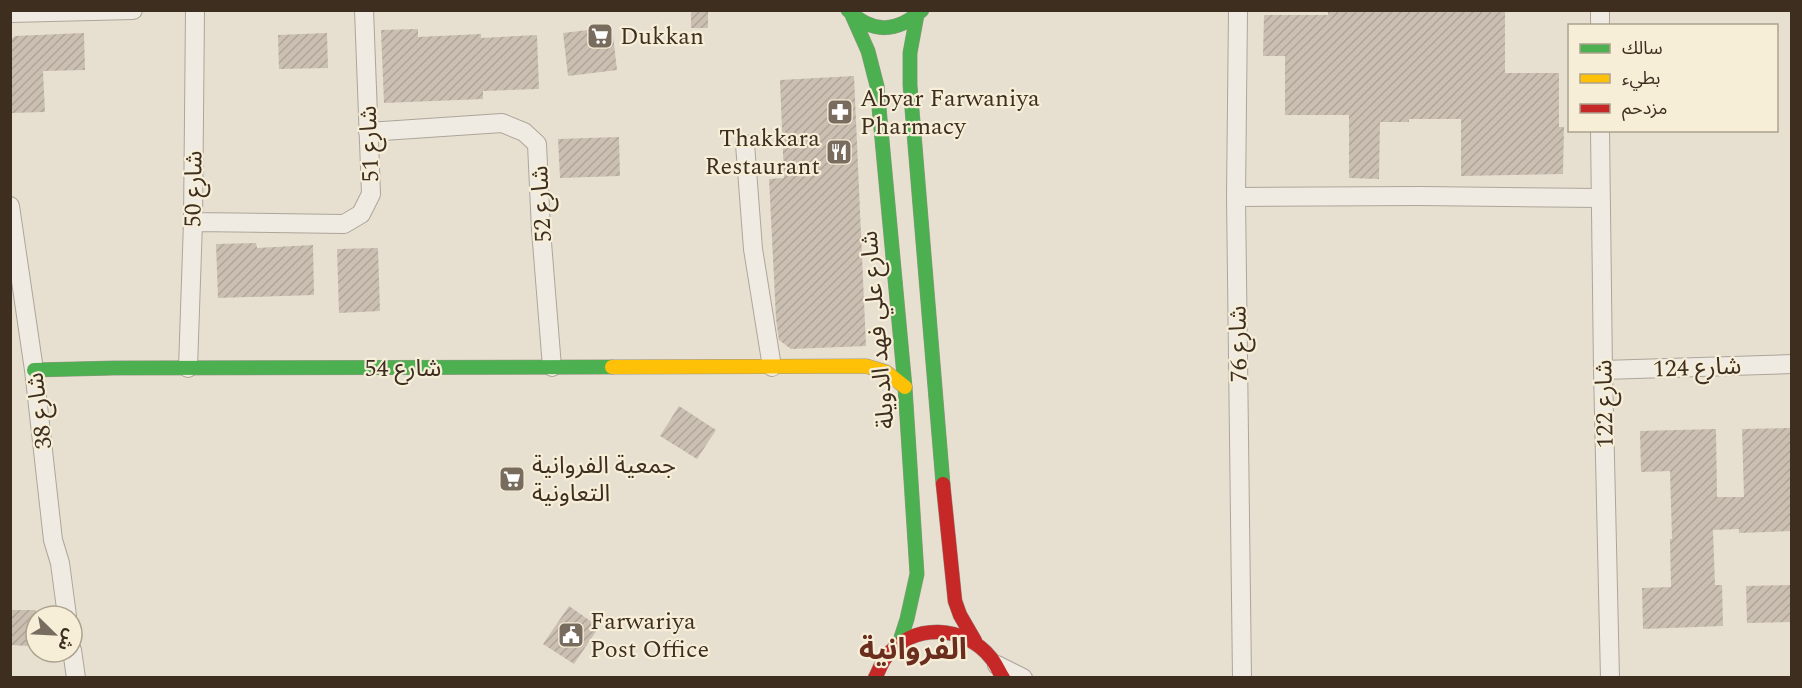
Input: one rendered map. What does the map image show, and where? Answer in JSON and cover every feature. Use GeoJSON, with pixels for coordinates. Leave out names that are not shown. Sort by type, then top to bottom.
{"type":"FeatureCollection","features":[{"type":"Feature","properties":{"kind":"main road"},"geometry":{"type":"LineString","coordinates":[[849,12],[873,27],[884,28],[902,25],[920,13]]}},
{"type":"Feature","properties":{"kind":"main road","name":"شارع علي فهد الدويلة"},"geometry":{"type":"LineString","coordinates":[[849,12],[868,51],[878,86],[905,387],[917,574],[899,644]]}},
{"type":"Feature","properties":{"kind":"main road"},"geometry":{"type":"LineString","coordinates":[[920,13],[910,53],[910,85],[950,562],[955,601],[960,615],[975,641],[990,655],[1000,671]]}},
{"type":"Feature","properties":{"kind":"main road","name":"شارع 54"},"geometry":{"type":"LineString","coordinates":[[34,370],[866,366],[886,372],[905,387]]}},
{"type":"Feature","properties":{"kind":"main road"},"geometry":{"type":"LineString","coordinates":[[860,678],[899,644],[917,634],[937,631],[957,633],[975,641]]}},
{"type":"Feature","properties":{"kind":"main road"},"geometry":{"type":"LineString","coordinates":[[875,678],[888,654]]}},
{"type":"Feature","properties":{"kind":"street"},"geometry":{"type":"LineString","coordinates":[[10,13],[133,10]]}},
{"type":"Feature","properties":{"kind":"street","name":"شارع 50"},"geometry":{"type":"LineString","coordinates":[[188,368],[193,222],[195,10]]}},
{"type":"Feature","properties":{"kind":"street","name":"شارع 51"},"geometry":{"type":"LineString","coordinates":[[193,222],[344,224],[361,214],[371,194],[363,10]]}},
{"type":"Feature","properties":{"kind":"street","name":"شارع 76"},"geometry":{"type":"LineString","coordinates":[[1238,10],[1236,198],[1242,678]]}},
{"type":"Feature","properties":{"kind":"street","name":"شارع 52"},"geometry":{"type":"LineString","coordinates":[[368,132],[502,123],[524,132],[537,144],[552,367]]}},
{"type":"Feature","properties":{"kind":"street","name":"شارع 122"},"geometry":{"type":"LineString","coordinates":[[1600,132],[1610,678]]}},
{"type":"Feature","properties":{"kind":"street"},"geometry":{"type":"LineString","coordinates":[[745,144],[753,249],[772,367]]}},
{"type":"Feature","properties":{"kind":"street"},"geometry":{"type":"LineString","coordinates":[[1236,198],[1420,196],[1600,198]]}},
{"type":"Feature","properties":{"kind":"street","name":"شارع 38"},"geometry":{"type":"LineString","coordinates":[[10,206],[34,370],[53,540],[60,563],[65,604]]}},
{"type":"Feature","properties":{"kind":"street","name":"شارع 124"},"geometry":{"type":"LineString","coordinates":[[1603,370],[1791,364]]}},
{"type":"Feature","properties":{"kind":"street"},"geometry":{"type":"LineString","coordinates":[[1000,671],[1023,678]]}},
{"type":"Feature","properties":{"kind":"building"},"geometry":{"type":"Polygon","coordinates":[[[1328,10],[1505,10],[1505,73],[1559,73],[1559,127],[1564,127],[1563,174],[1461,176],[1461,119],[1409,119],[1409,122],[1380,122],[1379,179],[1349,178],[1349,115],[1285,115],[1285,56],[1263,56],[1264,15],[1328,15],[1328,10]]]}},
{"type":"Feature","properties":{"kind":"building"},"geometry":{"type":"Polygon","coordinates":[[[691,12],[708,12],[708,28],[691,28],[691,12]]]}},
{"type":"Feature","properties":{"kind":"building"},"geometry":{"type":"Polygon","coordinates":[[[612,27],[617,70],[568,76],[563,33],[612,27]]]}},
{"type":"Feature","properties":{"kind":"building"},"geometry":{"type":"Polygon","coordinates":[[[418,29],[418,37],[481,34],[481,38],[537,35],[539,89],[483,91],[483,99],[384,103],[381,30],[418,29]]]}},
{"type":"Feature","properties":{"kind":"building"},"geometry":{"type":"Polygon","coordinates":[[[84,33],[85,70],[43,71],[45,112],[10,113],[10,40],[15,36],[84,33]]]}},
{"type":"Feature","properties":{"kind":"building"},"geometry":{"type":"Polygon","coordinates":[[[327,33],[328,68],[279,69],[278,35],[327,33]]]}},
{"type":"Feature","properties":{"kind":"building"},"geometry":{"type":"Polygon","coordinates":[[[854,76],[866,346],[791,349],[779,340],[776,319],[769,179],[784,178],[780,80],[854,76]]]}},
{"type":"Feature","properties":{"kind":"building"},"geometry":{"type":"Polygon","coordinates":[[[619,137],[620,176],[560,178],[558,139],[619,137]]]}},
{"type":"Feature","properties":{"kind":"building"},"geometry":{"type":"Polygon","coordinates":[[[256,243],[257,248],[313,245],[314,295],[218,298],[216,244],[256,243]]]}},
{"type":"Feature","properties":{"kind":"building"},"geometry":{"type":"Polygon","coordinates":[[[378,248],[380,311],[339,313],[337,249],[378,248]]]}},
{"type":"Feature","properties":{"kind":"building"},"geometry":{"type":"Polygon","coordinates":[[[679,406],[716,430],[697,459],[660,436],[679,406]]]}},
{"type":"Feature","properties":{"kind":"building"},"geometry":{"type":"Polygon","coordinates":[[[1791,428],[1791,531],[1739,533],[1739,529],[1713,530],[1715,585],[1722,585],[1723,626],[1643,629],[1642,588],[1671,587],[1670,539],[1672,539],[1670,471],[1641,472],[1640,431],[1716,429],[1717,497],[1744,497],[1742,429],[1791,428]]]}},
{"type":"Feature","properties":{"kind":"building"},"geometry":{"type":"Polygon","coordinates":[[[1791,585],[1791,622],[1747,623],[1746,586],[1791,585]]]}},
{"type":"Feature","properties":{"kind":"building","name":"Farwariya Post Office"},"geometry":{"type":"Polygon","coordinates":[[[569,606],[599,627],[574,664],[543,644],[569,606]]]}},
{"type":"Feature","properties":{"kind":"building"},"geometry":{"type":"Polygon","coordinates":[[[10,610],[24,610],[24,646],[10,645],[10,610]]]}},
{"type":"Feature","properties":{"kind":"traffic: fast"},"geometry":{"type":"LineString","coordinates":[[848,10],[866,23],[885,28],[903,23],[922,10]]}},
{"type":"Feature","properties":{"kind":"traffic: fast"},"geometry":{"type":"LineString","coordinates":[[852,15],[868,51],[877,86],[905,387],[917,574],[899,644]]}},
{"type":"Feature","properties":{"kind":"traffic: fast"},"geometry":{"type":"LineString","coordinates":[[917,15],[910,53],[910,85],[943,484]]}},
{"type":"Feature","properties":{"kind":"traffic: fast"},"geometry":{"type":"LineString","coordinates":[[34,370],[612,367]]}},
{"type":"Feature","properties":{"kind":"traffic: slow"},"geometry":{"type":"LineString","coordinates":[[612,367],[866,366],[886,372],[905,387]]}},
{"type":"Feature","properties":{"kind":"traffic: jam"},"geometry":{"type":"LineString","coordinates":[[943,484],[955,601],[975,641]]}},
{"type":"Feature","properties":{"kind":"traffic: jam"},"geometry":{"type":"LineString","coordinates":[[875,678],[884,659],[897,646],[924,633],[938,632],[953,634],[980,647],[993,660],[1003,678]]}},
{"type":"Feature","properties":{"kind":"place","name":"Dukkan"},"geometry":{"type":"Point","coordinates":[600,36]}},
{"type":"Feature","properties":{"kind":"place","name":"Abyar Farwaniya Pharmacy"},"geometry":{"type":"Point","coordinates":[840,112]}},
{"type":"Feature","properties":{"kind":"place","name":"Thakkara Restaurant"},"geometry":{"type":"Point","coordinates":[839,152]}},
{"type":"Feature","properties":{"kind":"place","name":"جمعية الفروانية التعاونية"},"geometry":{"type":"Point","coordinates":[512,479]}},
{"type":"Feature","properties":{"kind":"place","name":"Farwariya Post Office"},"geometry":{"type":"Point","coordinates":[571,635]}},
{"type":"Feature","properties":{"kind":"district","name":"الفروانية"},"geometry":{"type":"Point","coordinates":[913,649]}}]}
